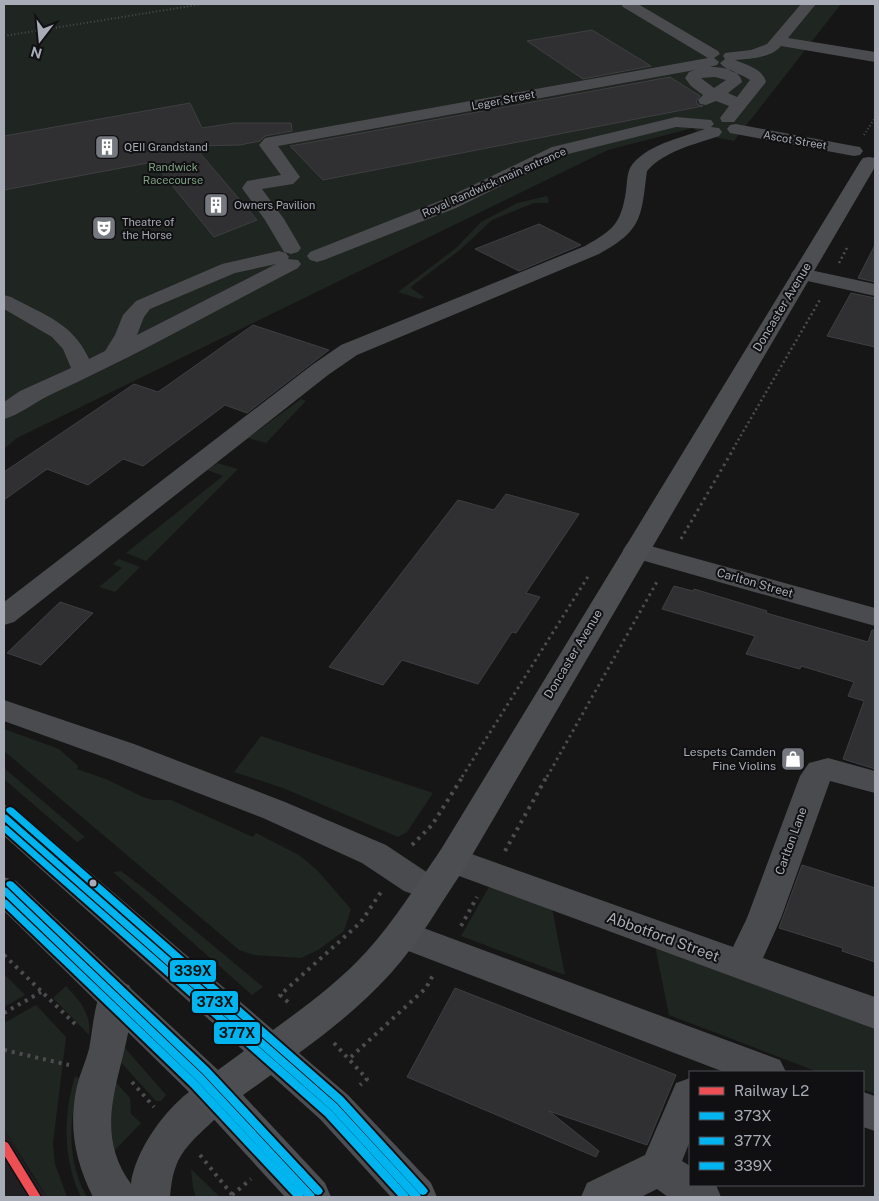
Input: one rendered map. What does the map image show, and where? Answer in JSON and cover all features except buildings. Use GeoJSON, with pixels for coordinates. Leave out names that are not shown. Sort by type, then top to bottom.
{"type":"FeatureCollection","features":[{"type":"Feature","properties":{"kind":"main road","name":"Doncaster Avenue"},"geometry":{"type":"LineString","coordinates":[[216,1093],[316,1018],[356,985],[402,934],[452,860],[801,274],[868,156]]}},
{"type":"Feature","properties":{"kind":"main road"},"geometry":{"type":"LineString","coordinates":[[4,817],[334,1107],[417,1197]]}},
{"type":"Feature","properties":{"kind":"main road"},"geometry":{"type":"LineString","coordinates":[[4,890],[216,1093],[277,1157],[311,1197]]}},
{"type":"Feature","properties":{"kind":"street"},"geometry":{"type":"LineString","coordinates":[[628,4],[712,58],[729,60],[765,51],[777,41],[809,4]]}},
{"type":"Feature","properties":{"kind":"street"},"geometry":{"type":"LineString","coordinates":[[777,41],[875,56]]}},
{"type":"Feature","properties":{"kind":"street","name":"Leger Street"},"geometry":{"type":"LineString","coordinates":[[287,256],[274,219],[251,188],[254,185],[290,179],[291,177],[268,144],[712,58]]}},
{"type":"Feature","properties":{"kind":"street"},"geometry":{"type":"LineString","coordinates":[[4,616],[320,370],[349,350],[592,250],[616,237],[630,222],[638,170],[644,162],[720,126],[758,82],[758,79],[749,71],[729,60]]}},
{"type":"Feature","properties":{"kind":"street"},"geometry":{"type":"LineString","coordinates":[[710,96],[740,104]]}},
{"type":"Feature","properties":{"kind":"street","name":"Royal Randwick main entrance"},"geometry":{"type":"LineString","coordinates":[[287,256],[310,248],[317,256],[449,204],[558,151],[676,122],[720,126]]}},
{"type":"Feature","properties":{"kind":"street","name":"Ascot Street"},"geometry":{"type":"LineString","coordinates":[[720,126],[868,156]]}},
{"type":"Feature","properties":{"kind":"street"},"geometry":{"type":"LineString","coordinates":[[4,412],[28,396],[113,356],[287,256]]}},
{"type":"Feature","properties":{"kind":"street"},"geometry":{"type":"LineString","coordinates":[[113,356],[126,335],[134,314],[143,305],[229,268],[287,256]]}},
{"type":"Feature","properties":{"kind":"street"},"geometry":{"type":"LineString","coordinates":[[801,274],[875,290]]}},
{"type":"Feature","properties":{"kind":"street"},"geometry":{"type":"LineString","coordinates":[[4,301],[60,332],[73,348],[83,371]]}},
{"type":"Feature","properties":{"kind":"street","name":"Carlton Street"},"geometry":{"type":"LineString","coordinates":[[636,550],[875,617]]}},
{"type":"Feature","properties":{"kind":"street"},"geometry":{"type":"LineString","coordinates":[[4,710],[123,752],[274,810],[374,854],[416,882],[432,888]]}},
{"type":"Feature","properties":{"kind":"street","name":"Carlton Lane"},"geometry":{"type":"LineString","coordinates":[[742,965],[764,918],[816,776],[820,771],[828,769],[875,782]]}},
{"type":"Feature","properties":{"kind":"street","name":"Abbotford Street"},"geometry":{"type":"LineString","coordinates":[[452,860],[875,1014]]}},
{"type":"Feature","properties":{"kind":"street"},"geometry":{"type":"LineString","coordinates":[[402,934],[446,950],[705,1061],[761,1071]]}},
{"type":"Feature","properties":{"kind":"street"},"geometry":{"type":"LineString","coordinates":[[116,996],[106,1050],[96,1086],[92,1124],[94,1152],[101,1175],[117,1197]]}},
{"type":"Feature","properties":{"kind":"street"},"geometry":{"type":"LineString","coordinates":[[150,1197],[152,1176],[165,1146],[177,1130],[216,1093]]}},
{"type":"Feature","properties":{"kind":"street"},"geometry":{"type":"LineString","coordinates":[[601,1197],[659,1168],[689,1097]]}},
{"type":"Feature","properties":{"kind":"street"},"geometry":{"type":"LineString","coordinates":[[659,1168],[701,1197]]}},
{"type":"Feature","properties":{"kind":"path"},"geometry":{"type":"LineString","coordinates":[[4,36],[203,4]]}},
{"type":"Feature","properties":{"kind":"path"},"geometry":{"type":"LineString","coordinates":[[836,268],[849,244]]}},
{"type":"Feature","properties":{"kind":"path"},"geometry":{"type":"LineString","coordinates":[[681,539],[824,292]]}},
{"type":"Feature","properties":{"kind":"path"},"geometry":{"type":"LineString","coordinates":[[366,1080],[351,1058],[426,988],[662,572]]}},
{"type":"Feature","properties":{"kind":"path"},"geometry":{"type":"LineString","coordinates":[[280,995],[361,922]]}},
{"type":"Feature","properties":{"kind":"path"},"geometry":{"type":"LineString","coordinates":[[4,955],[79,1028]]}},
{"type":"Feature","properties":{"kind":"path"},"geometry":{"type":"LineString","coordinates":[[4,1013],[41,992]]}},
{"type":"Feature","properties":{"kind":"path"},"geometry":{"type":"LineString","coordinates":[[4,1050],[74,1066]]}},
{"type":"Feature","properties":{"kind":"path"},"geometry":{"type":"LineString","coordinates":[[126,1075],[155,1108]]}},
{"type":"Feature","properties":{"kind":"path"},"geometry":{"type":"LineString","coordinates":[[199,1154],[234,1197]]}},
{"type":"Feature","properties":{"kind":"shaded area"},"geometry":{"type":"Polygon","coordinates":[[[4,1129],[30,1173],[47,1197],[4,1197],[4,1129]]]}},
{"type":"Feature","properties":{"kind":"green space","name":"Randwick Racecourse"},"geometry":{"type":"Polygon","coordinates":[[[4,4],[841,4],[734,141],[699,134],[693,128],[608,150],[17,438],[4,449],[4,4]]]}},
{"type":"Feature","properties":{"kind":"green space"},"geometry":{"type":"Polygon","coordinates":[[[547,196],[548,203],[534,203],[492,220],[460,250],[412,286],[411,288],[424,297],[420,299],[398,292],[456,248],[481,222],[517,203],[547,196]]]}},
{"type":"Feature","properties":{"kind":"green space"},"geometry":{"type":"Polygon","coordinates":[[[301,399],[306,401],[266,443],[248,438],[301,399]]]}},
{"type":"Feature","properties":{"kind":"green space"},"geometry":{"type":"Polygon","coordinates":[[[217,463],[238,469],[146,561],[126,553],[223,476],[207,470],[217,463]]]}},
{"type":"Feature","properties":{"kind":"green space"},"geometry":{"type":"Polygon","coordinates":[[[119,559],[140,567],[115,592],[99,587],[122,568],[113,564],[119,559]]]}},
{"type":"Feature","properties":{"kind":"green space"},"geometry":{"type":"Polygon","coordinates":[[[4,729],[59,749],[78,766],[77,769],[108,780],[143,797],[153,800],[171,800],[253,837],[256,833],[299,855],[317,870],[351,909],[344,931],[318,950],[301,958],[254,955],[239,950],[4,751],[4,729]]]}},
{"type":"Feature","properties":{"kind":"green space"},"geometry":{"type":"Polygon","coordinates":[[[261,736],[433,793],[407,832],[398,837],[283,788],[234,772],[261,736]]]}},
{"type":"Feature","properties":{"kind":"green space"},"geometry":{"type":"Polygon","coordinates":[[[4,768],[85,837],[77,842],[4,779],[4,768]]]}},
{"type":"Feature","properties":{"kind":"green space"},"geometry":{"type":"Polygon","coordinates":[[[121,871],[263,987],[252,995],[113,872],[121,871]]]}},
{"type":"Feature","properties":{"kind":"green space"},"geometry":{"type":"Polygon","coordinates":[[[489,887],[552,908],[565,975],[461,936],[489,887]]]}},
{"type":"Feature","properties":{"kind":"green space"},"geometry":{"type":"Polygon","coordinates":[[[655,946],[875,1028],[875,1094],[864,1089],[864,1071],[815,1071],[669,1015],[655,946]]]}},
{"type":"Feature","properties":{"kind":"green space"},"geometry":{"type":"Polygon","coordinates":[[[4,974],[25,995],[4,1007],[4,974]]]}},
{"type":"Feature","properties":{"kind":"green space"},"geometry":{"type":"Polygon","coordinates":[[[66,986],[84,1008],[88,1020],[89,1035],[53,998],[66,986]]]}},
{"type":"Feature","properties":{"kind":"green space"},"geometry":{"type":"Polygon","coordinates":[[[36,1005],[66,1037],[53,1143],[55,1164],[67,1197],[47,1197],[4,1129],[4,1023],[36,1005]]]}},
{"type":"Feature","properties":{"kind":"green space"},"geometry":{"type":"Polygon","coordinates":[[[120,1048],[125,1048],[166,1095],[161,1101],[156,1101],[117,1058],[120,1048]]]}},
{"type":"Feature","properties":{"kind":"green space"},"geometry":{"type":"Polygon","coordinates":[[[75,1076],[80,1079],[72,1124],[73,1154],[75,1168],[87,1197],[81,1197],[75,1183],[68,1153],[68,1107],[75,1076]]]}},
{"type":"Feature","properties":{"kind":"green space"},"geometry":{"type":"Polygon","coordinates":[[[113,1079],[130,1098],[131,1114],[141,1123],[114,1151],[104,1114],[113,1079]]]}},
{"type":"Feature","properties":{"kind":"green space"},"geometry":{"type":"Polygon","coordinates":[[[191,1169],[220,1197],[196,1197],[191,1169]]]}},
{"type":"Feature","properties":{"kind":"rail line","name":"L2"},"geometry":{"type":"LineString","coordinates":[[4,1146],[36,1197]]}},
{"type":"Feature","properties":{"kind":"transit line","name":"339X"},"geometry":{"type":"LineString","coordinates":[[10,810],[340,1100],[423,1191]]}},
{"type":"Feature","properties":{"kind":"transit line","name":"373X"},"geometry":{"type":"LineString","coordinates":[[4,817],[334,1107],[417,1197]]}},
{"type":"Feature","properties":{"kind":"transit line","name":"377X"},"geometry":{"type":"LineString","coordinates":[[4,828],[328,1113],[405,1197]]}},
{"type":"Feature","properties":{"kind":"transit line","name":"339X"},"geometry":{"type":"LineString","coordinates":[[10,884],[206,1071],[318,1191]]}},
{"type":"Feature","properties":{"kind":"transit line","name":"373X"},"geometry":{"type":"LineString","coordinates":[[4,890],[200,1078],[311,1197]]}},
{"type":"Feature","properties":{"kind":"transit line","name":"377X"},"geometry":{"type":"LineString","coordinates":[[4,902],[194,1084],[300,1197]]}},
{"type":"Feature","properties":{"kind":"place","name":"QEII Grandstand"},"geometry":{"type":"Point","coordinates":[107,147]}},
{"type":"Feature","properties":{"kind":"place","name":"Owners Pavilion"},"geometry":{"type":"Point","coordinates":[216,205]}},
{"type":"Feature","properties":{"kind":"place","name":"Theatre of the Horse"},"geometry":{"type":"Point","coordinates":[104,228]}},
{"type":"Feature","properties":{"kind":"place","name":"Lespets Camden Fine Violins"},"geometry":{"type":"Point","coordinates":[793,759]}}]}
